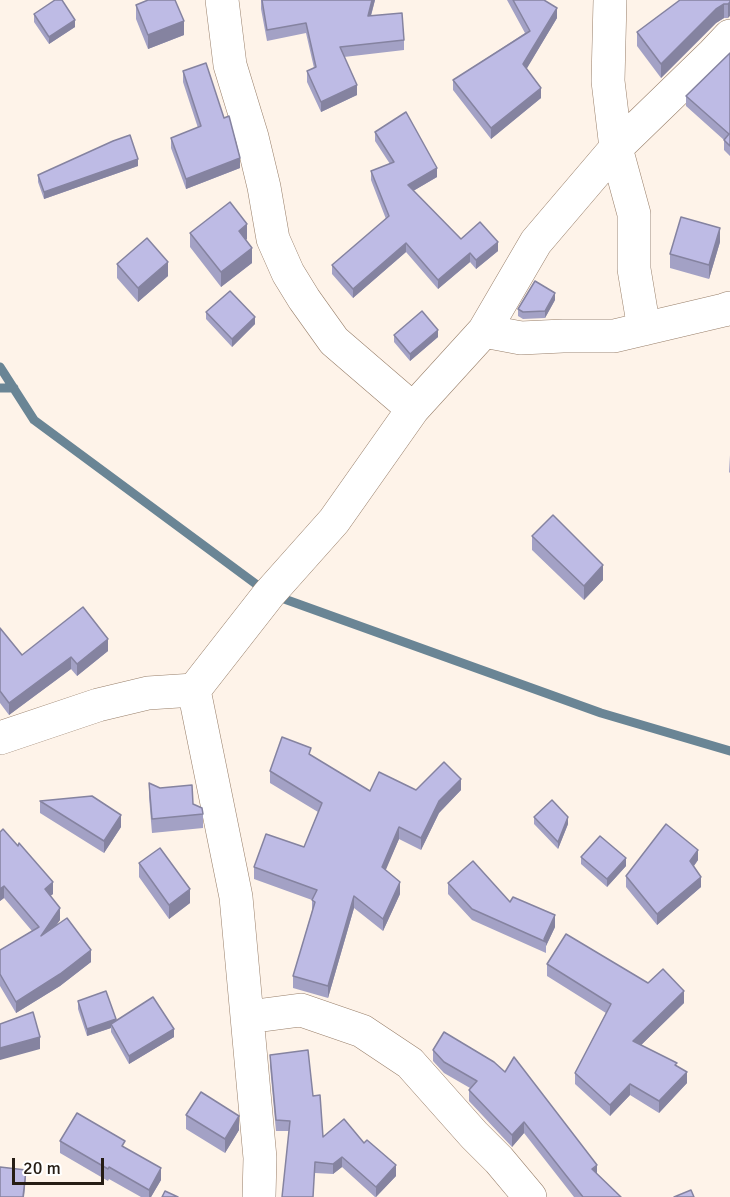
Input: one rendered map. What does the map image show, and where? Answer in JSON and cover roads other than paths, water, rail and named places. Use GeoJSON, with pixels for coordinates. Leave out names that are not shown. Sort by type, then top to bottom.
{"type":"FeatureCollection","features":[{"type":"Feature","properties":{"kind":"street"},"geometry":{"type":"LineString","coordinates":[[222,0],[230,65],[252,137],[273,239],[288,273],[334,341],[413,409]]}},
{"type":"Feature","properties":{"kind":"street"},"geometry":{"type":"LineString","coordinates":[[610,0],[608,81],[616,148],[634,214],[634,269],[644,329]]}},
{"type":"Feature","properties":{"kind":"street"},"geometry":{"type":"LineString","coordinates":[[0,738],[98,705],[148,693],[194,690],[269,594],[334,521],[413,409],[484,331],[536,242],[616,148],[730,36]]}},
{"type":"Feature","properties":{"kind":"street"},"geometry":{"type":"LineString","coordinates":[[484,331],[521,338],[614,336],[730,308]]}},
{"type":"Feature","properties":{"kind":"street"},"geometry":{"type":"LineString","coordinates":[[194,690],[236,897],[260,1158],[259,1197]]}},
{"type":"Feature","properties":{"kind":"street"},"geometry":{"type":"LineString","coordinates":[[248,1017],[301,1010],[362,1030],[410,1063],[530,1197]]}},
{"type":"Feature","properties":{"kind":"waterway"},"geometry":{"type":"LineString","coordinates":[[0,367],[34,420],[264,590]]}},
{"type":"Feature","properties":{"kind":"waterway"},"geometry":{"type":"LineString","coordinates":[[0,388],[14,388]]}},
{"type":"Feature","properties":{"kind":"waterway"},"geometry":{"type":"LineString","coordinates":[[276,596],[601,713],[730,751]]}}]}
